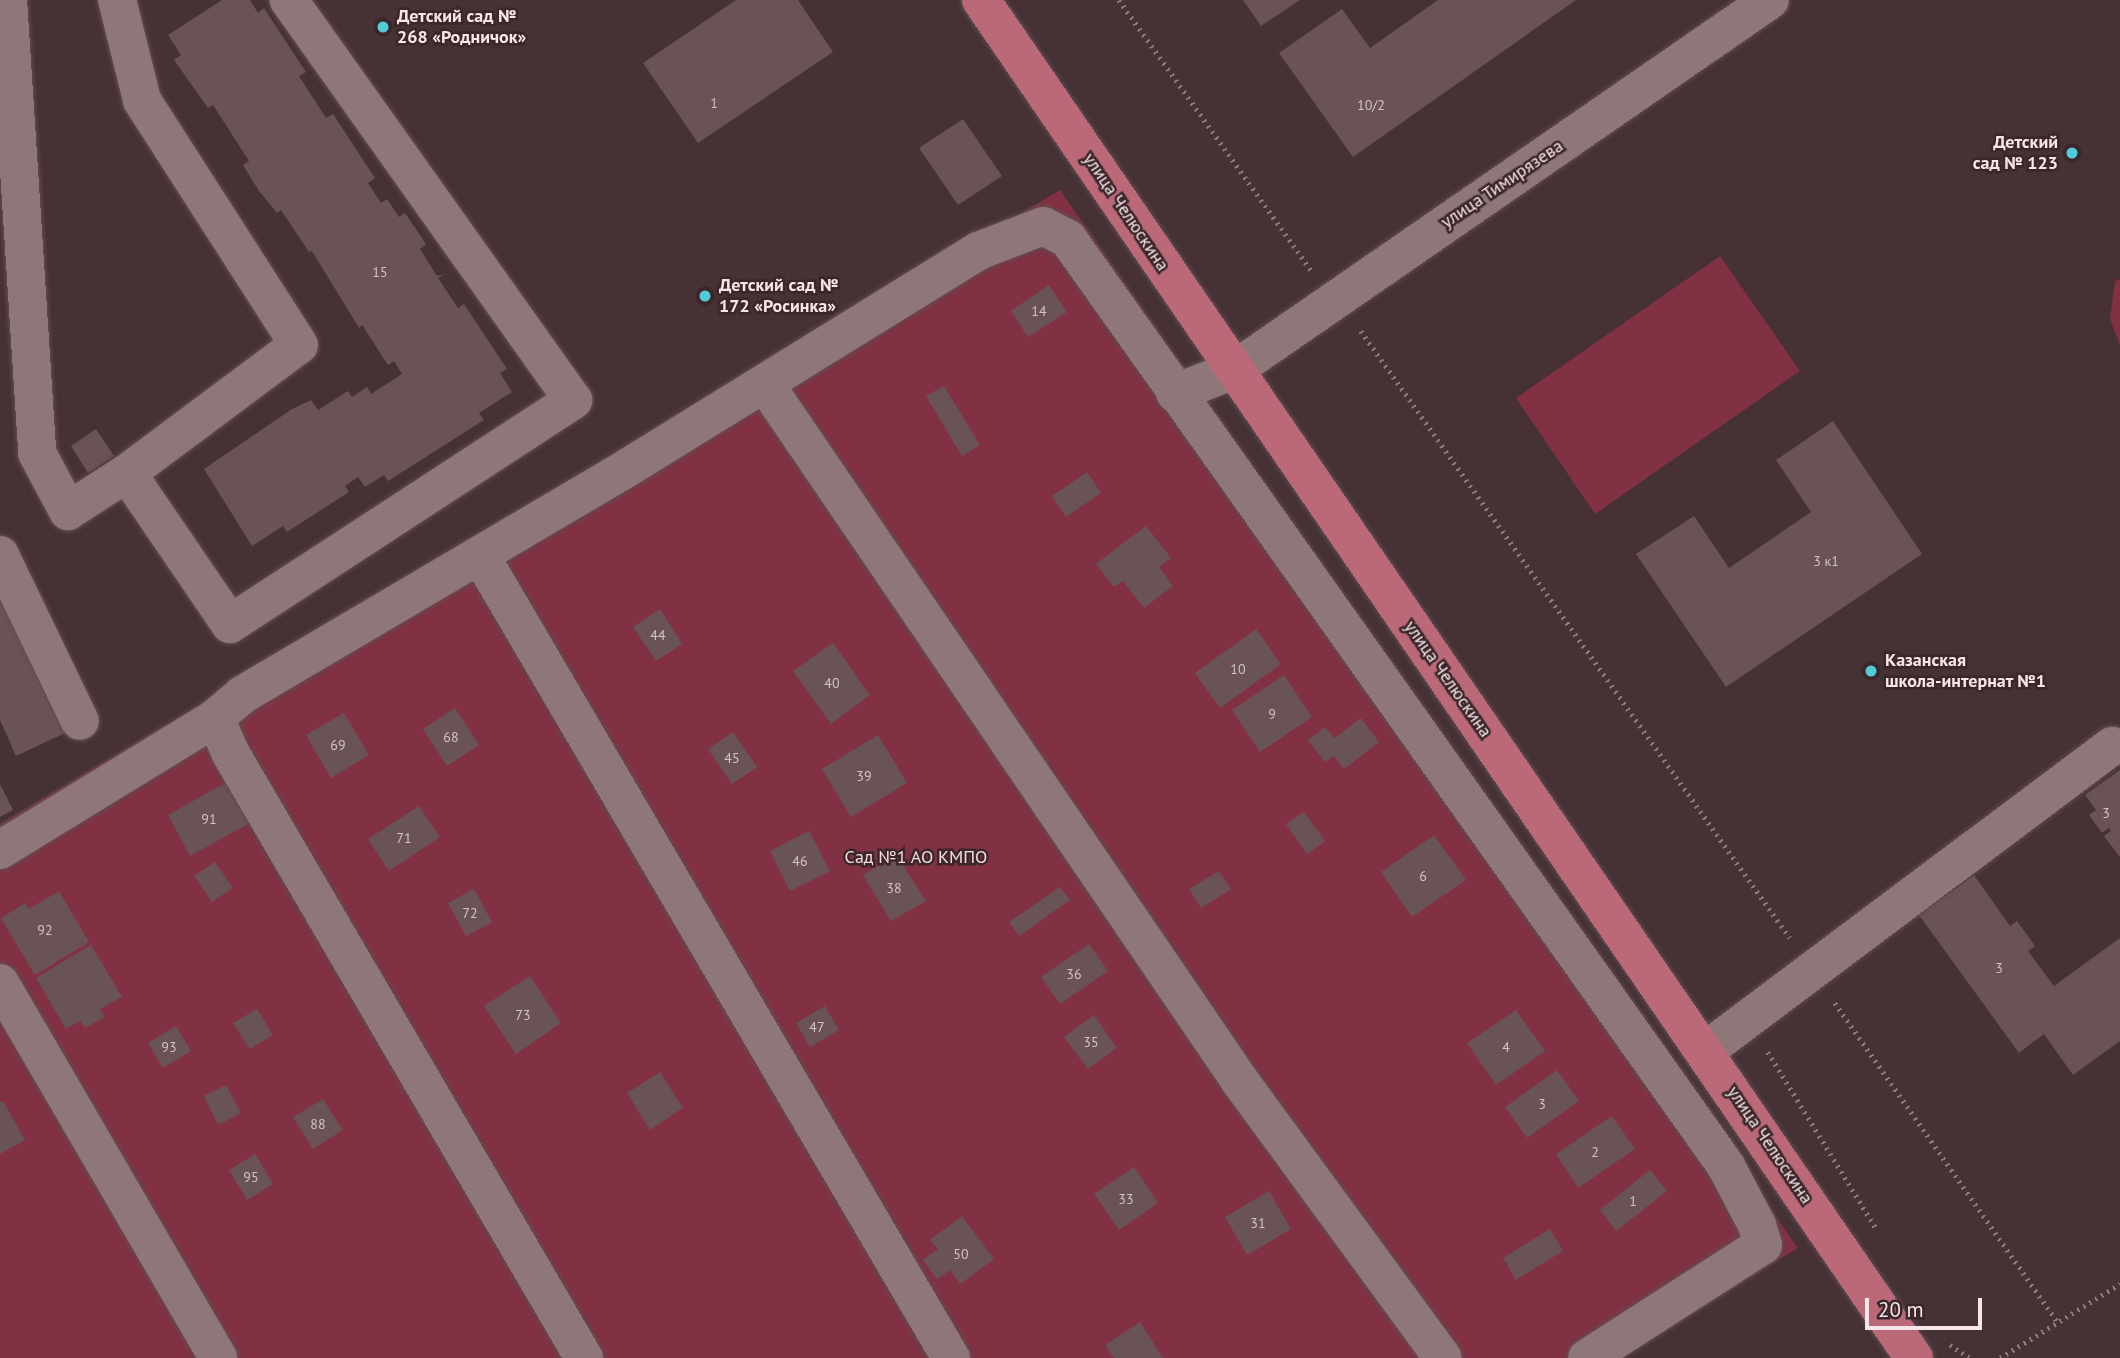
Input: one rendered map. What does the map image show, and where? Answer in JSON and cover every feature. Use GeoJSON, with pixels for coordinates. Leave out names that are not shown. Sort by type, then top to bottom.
{"type":"FeatureCollection","features":[{"type":"Feature","properties":{"kind":"main road","name":"улица Челюскина"},"geometry":{"type":"LineString","coordinates":[[981,0],[1914,1358]]}},
{"type":"Feature","properties":{"kind":"street"},"geometry":{"type":"LineString","coordinates":[[8,0],[37,453],[68,511],[127,474],[299,345],[142,100],[126,3]]}},
{"type":"Feature","properties":{"kind":"street"},"geometry":{"type":"LineString","coordinates":[[127,474],[230,624],[573,400],[289,0]]}},
{"type":"Feature","properties":{"kind":"street","name":"улица Тимирязева"},"geometry":{"type":"LineString","coordinates":[[1175,393],[1234,370],[1770,0]]}},
{"type":"Feature","properties":{"kind":"street"},"geometry":{"type":"LineString","coordinates":[[0,850],[215,718],[243,695],[765,384],[978,251],[1043,226],[1068,239],[1726,1166],[1757,1225],[1763,1245],[1587,1358]]}},
{"type":"Feature","properties":{"kind":"street"},"geometry":{"type":"LineString","coordinates":[[765,384],[1240,1081],[1443,1358]]}},
{"type":"Feature","properties":{"kind":"street"},"geometry":{"type":"LineString","coordinates":[[0,555],[80,721]]}},
{"type":"Feature","properties":{"kind":"street"},"geometry":{"type":"LineString","coordinates":[[480,555],[951,1358]]}},
{"type":"Feature","properties":{"kind":"street"},"geometry":{"type":"LineString","coordinates":[[215,718],[231,754],[584,1358]]}},
{"type":"Feature","properties":{"kind":"street"},"geometry":{"type":"LineString","coordinates":[[1705,1051],[2112,746]]}},
{"type":"Feature","properties":{"kind":"street"},"geometry":{"type":"LineString","coordinates":[[0,984],[218,1358]]}},
{"type":"Feature","properties":{"kind":"path"},"geometry":{"type":"LineString","coordinates":[[1119,0],[1333,301],[1369,339],[2057,1321]]}},
{"type":"Feature","properties":{"kind":"path"},"geometry":{"type":"LineString","coordinates":[[1747,1018],[1885,1243]]}},
{"type":"Feature","properties":{"kind":"path"},"geometry":{"type":"LineString","coordinates":[[2000,1358],[2120,1284]]}},
{"type":"Feature","properties":{"kind":"green space","name":"Сад №1 АО КМПО"},"geometry":{"type":"Polygon","coordinates":[[[1060,190],[1798,1248],[1619,1358],[0,1358],[0,824],[1060,190]]]}},
{"type":"Feature","properties":{"kind":"green space"},"geometry":{"type":"Polygon","coordinates":[[[1720,256],[1800,371],[1595,514],[1516,398],[1720,256]]]}},
{"type":"Feature","properties":{"kind":"green space"},"geometry":{"type":"Polygon","coordinates":[[[2120,279],[2120,345],[2110,319],[2115,281],[2120,279]]]}},
{"type":"Feature","properties":{"kind":"building"},"geometry":{"type":"Polygon","coordinates":[[[222,0],[250,0],[258,13],[264,8],[306,72],[299,76],[326,118],[333,114],[375,178],[368,183],[381,203],[387,199],[399,217],[405,213],[426,244],[420,249],[437,276],[445,274],[438,278],[458,308],[464,304],[507,369],[500,373],[512,392],[479,413],[484,420],[388,481],[384,475],[365,487],[358,477],[345,486],[349,492],[287,532],[283,526],[252,546],[204,469],[292,409],[311,400],[318,410],[348,391],[352,397],[367,387],[371,394],[402,374],[394,361],[388,365],[362,325],[359,328],[312,251],[309,252],[281,210],[277,213],[259,191],[243,165],[249,161],[213,105],[208,108],[174,60],[181,55],[168,35],[222,0]]]}},
{"type":"Feature","properties":{"kind":"building"},"geometry":{"type":"Polygon","coordinates":[[[736,0],[798,0],[833,52],[698,143],[643,63],[736,0]]]}},
{"type":"Feature","properties":{"kind":"building"},"geometry":{"type":"Polygon","coordinates":[[[1243,0],[1300,0],[1261,26],[1243,0]]]}},
{"type":"Feature","properties":{"kind":"building"},"geometry":{"type":"Polygon","coordinates":[[[1438,0],[1576,0],[1353,157],[1279,53],[1342,9],[1370,48],[1438,0]]]}},
{"type":"Feature","properties":{"kind":"building"},"geometry":{"type":"Polygon","coordinates":[[[963,119],[1002,176],[958,205],[919,148],[963,119]]]}},
{"type":"Feature","properties":{"kind":"building"},"geometry":{"type":"Polygon","coordinates":[[[1049,285],[1067,312],[1028,337],[1011,311],[1049,285]]]}},
{"type":"Feature","properties":{"kind":"building"},"geometry":{"type":"Polygon","coordinates":[[[944,386],[980,445],[962,456],[926,396],[944,386]]]}},
{"type":"Feature","properties":{"kind":"building"},"geometry":{"type":"Polygon","coordinates":[[[1833,421],[1922,554],[1726,687],[1636,554],[1694,516],[1729,568],[1811,512],[1776,460],[1833,421]]]}},
{"type":"Feature","properties":{"kind":"building"},"geometry":{"type":"Polygon","coordinates":[[[96,429],[114,456],[88,473],[71,446],[96,429]]]}},
{"type":"Feature","properties":{"kind":"building"},"geometry":{"type":"Polygon","coordinates":[[[1087,472],[1101,493],[1066,517],[1052,496],[1087,472]]]}},
{"type":"Feature","properties":{"kind":"building"},"geometry":{"type":"Polygon","coordinates":[[[1146,526],[1171,558],[1159,567],[1173,586],[1144,608],[1123,581],[1114,587],[1096,564],[1146,526]]]}},
{"type":"Feature","properties":{"kind":"building"},"geometry":{"type":"Polygon","coordinates":[[[0,589],[65,733],[16,756],[0,720],[0,589]]]}},
{"type":"Feature","properties":{"kind":"building"},"geometry":{"type":"Polygon","coordinates":[[[660,609],[682,644],[656,661],[633,627],[660,609]]]}},
{"type":"Feature","properties":{"kind":"building"},"geometry":{"type":"Polygon","coordinates":[[[1256,629],[1281,664],[1220,708],[1195,673],[1256,629]]]}},
{"type":"Feature","properties":{"kind":"building"},"geometry":{"type":"Polygon","coordinates":[[[833,643],[870,695],[831,724],[793,671],[833,643]]]}},
{"type":"Feature","properties":{"kind":"building"},"geometry":{"type":"Polygon","coordinates":[[[1284,675],[1312,717],[1260,752],[1232,710],[1284,675]]]}},
{"type":"Feature","properties":{"kind":"building"},"geometry":{"type":"Polygon","coordinates":[[[455,708],[479,745],[447,766],[423,729],[455,708]]]}},
{"type":"Feature","properties":{"kind":"building"},"geometry":{"type":"Polygon","coordinates":[[[344,713],[369,755],[331,778],[306,735],[344,713]]]}},
{"type":"Feature","properties":{"kind":"building"},"geometry":{"type":"Polygon","coordinates":[[[1361,718],[1379,742],[1344,769],[1334,756],[1325,762],[1308,740],[1325,727],[1334,738],[1361,718]]]}},
{"type":"Feature","properties":{"kind":"building"},"geometry":{"type":"Polygon","coordinates":[[[733,732],[757,767],[732,784],[708,749],[733,732]]]}},
{"type":"Feature","properties":{"kind":"building"},"geometry":{"type":"Polygon","coordinates":[[[878,735],[907,783],[851,817],[822,769],[878,735]]]}},
{"type":"Feature","properties":{"kind":"building"},"geometry":{"type":"Polygon","coordinates":[[[2120,770],[2120,857],[2104,836],[2111,831],[2109,828],[2102,833],[2089,815],[2096,810],[2085,795],[2120,770]]]}},
{"type":"Feature","properties":{"kind":"building"},"geometry":{"type":"Polygon","coordinates":[[[227,782],[250,823],[190,856],[168,815],[227,782]]]}},
{"type":"Feature","properties":{"kind":"building"},"geometry":{"type":"Polygon","coordinates":[[[0,784],[13,810],[0,817],[0,784]]]}},
{"type":"Feature","properties":{"kind":"building"},"geometry":{"type":"Polygon","coordinates":[[[419,806],[440,837],[389,871],[368,839],[419,806]]]}},
{"type":"Feature","properties":{"kind":"building"},"geometry":{"type":"Polygon","coordinates":[[[1304,812],[1325,841],[1307,854],[1286,824],[1304,812]]]}},
{"type":"Feature","properties":{"kind":"building"},"geometry":{"type":"Polygon","coordinates":[[[809,831],[830,871],[790,891],[770,851],[809,831]]]}},
{"type":"Feature","properties":{"kind":"building"},"geometry":{"type":"Polygon","coordinates":[[[1434,835],[1466,880],[1412,917],[1381,872],[1434,835]]]}},
{"type":"Feature","properties":{"kind":"building"},"geometry":{"type":"Polygon","coordinates":[[[896,854],[926,901],[891,921],[863,875],[896,854]]]}},
{"type":"Feature","properties":{"kind":"building"},"geometry":{"type":"Polygon","coordinates":[[[215,862],[233,888],[212,902],[194,876],[215,862]]]}},
{"type":"Feature","properties":{"kind":"building"},"geometry":{"type":"Polygon","coordinates":[[[1219,871],[1231,889],[1201,908],[1189,889],[1219,871]]]}},
{"type":"Feature","properties":{"kind":"building"},"geometry":{"type":"Polygon","coordinates":[[[1974,875],[2010,926],[2017,921],[2035,946],[2028,951],[2054,986],[2120,938],[2120,1041],[2073,1075],[2044,1034],[2019,1053],[1919,915],[1974,875]]]}},
{"type":"Feature","properties":{"kind":"building"},"geometry":{"type":"Polygon","coordinates":[[[1060,887],[1070,900],[1019,936],[1009,922],[1060,887]]]}},
{"type":"Feature","properties":{"kind":"building"},"geometry":{"type":"Polygon","coordinates":[[[474,889],[492,922],[466,936],[448,903],[474,889]]]}},
{"type":"Feature","properties":{"kind":"building"},"geometry":{"type":"Polygon","coordinates":[[[59,891],[89,942],[35,975],[1,918],[25,903],[29,909],[59,891]]]}},
{"type":"Feature","properties":{"kind":"building"},"geometry":{"type":"Polygon","coordinates":[[[1089,944],[1108,971],[1060,1004],[1041,977],[1089,944]]]}},
{"type":"Feature","properties":{"kind":"building"},"geometry":{"type":"Polygon","coordinates":[[[91,945],[122,997],[100,1009],[105,1017],[85,1028],[80,1021],[66,1029],[36,978],[91,945]]]}},
{"type":"Feature","properties":{"kind":"building"},"geometry":{"type":"Polygon","coordinates":[[[530,976],[561,1023],[516,1054],[484,1006],[530,976]]]}},
{"type":"Feature","properties":{"kind":"building"},"geometry":{"type":"Polygon","coordinates":[[[825,1006],[839,1030],[810,1047],[796,1023],[825,1006]]]}},
{"type":"Feature","properties":{"kind":"building"},"geometry":{"type":"Polygon","coordinates":[[[257,1009],[273,1035],[250,1049],[233,1023],[257,1009]]]}},
{"type":"Feature","properties":{"kind":"building"},"geometry":{"type":"Polygon","coordinates":[[[1516,1010],[1545,1051],[1496,1085],[1467,1043],[1516,1010]]]}},
{"type":"Feature","properties":{"kind":"building"},"geometry":{"type":"Polygon","coordinates":[[[1094,1015],[1117,1048],[1088,1069],[1064,1037],[1094,1015]]]}},
{"type":"Feature","properties":{"kind":"building"},"geometry":{"type":"Polygon","coordinates":[[[176,1026],[191,1051],[163,1068],[148,1043],[176,1026]]]}},
{"type":"Feature","properties":{"kind":"building"},"geometry":{"type":"Polygon","coordinates":[[[1557,1070],[1579,1101],[1527,1138],[1505,1107],[1557,1070]]]}},
{"type":"Feature","properties":{"kind":"building"},"geometry":{"type":"Polygon","coordinates":[[[660,1072],[683,1108],[650,1130],[627,1093],[660,1072]]]}},
{"type":"Feature","properties":{"kind":"building"},"geometry":{"type":"Polygon","coordinates":[[[226,1085],[241,1113],[218,1125],[204,1096],[226,1085]]]}},
{"type":"Feature","properties":{"kind":"building"},"geometry":{"type":"Polygon","coordinates":[[[323,1099],[343,1130],[313,1149],[293,1117],[323,1099]]]}},
{"type":"Feature","properties":{"kind":"building"},"geometry":{"type":"Polygon","coordinates":[[[3,1101],[25,1140],[0,1154],[0,1102],[3,1101]]]}},
{"type":"Feature","properties":{"kind":"building"},"geometry":{"type":"Polygon","coordinates":[[[1612,1116],[1635,1149],[1578,1188],[1556,1154],[1612,1116]]]}},
{"type":"Feature","properties":{"kind":"building"},"geometry":{"type":"Polygon","coordinates":[[[255,1154],[273,1184],[247,1200],[229,1170],[255,1154]]]}},
{"type":"Feature","properties":{"kind":"building"},"geometry":{"type":"Polygon","coordinates":[[[1134,1167],[1158,1203],[1119,1230],[1094,1194],[1134,1167]]]}},
{"type":"Feature","properties":{"kind":"building"},"geometry":{"type":"Polygon","coordinates":[[[1650,1170],[1667,1191],[1616,1231],[1600,1210],[1650,1170]]]}},
{"type":"Feature","properties":{"kind":"building"},"geometry":{"type":"Polygon","coordinates":[[[1269,1191],[1291,1229],[1247,1255],[1225,1217],[1269,1191]]]}},
{"type":"Feature","properties":{"kind":"building"},"geometry":{"type":"Polygon","coordinates":[[[962,1216],[994,1259],[960,1284],[950,1270],[937,1279],[923,1260],[938,1249],[930,1240],[962,1216]]]}},
{"type":"Feature","properties":{"kind":"building"},"geometry":{"type":"Polygon","coordinates":[[[1550,1229],[1563,1251],[1516,1280],[1503,1258],[1550,1229]]]}},
{"type":"Feature","properties":{"kind":"building"},"geometry":{"type":"Polygon","coordinates":[[[1140,1322],[1163,1358],[1114,1358],[1105,1345],[1140,1322]]]}},
{"type":"Feature","properties":{"kind":"place","name":"Детский сад № 268 «Родничок»"},"geometry":{"type":"Point","coordinates":[383,27]}},
{"type":"Feature","properties":{"kind":"place","name":"Детский сад № 123"},"geometry":{"type":"Point","coordinates":[2072,153]}},
{"type":"Feature","properties":{"kind":"place","name":"Детский сад № 172 «Росинка»"},"geometry":{"type":"Point","coordinates":[705,296]}},
{"type":"Feature","properties":{"kind":"place","name":"Казанская школа-интернат №1"},"geometry":{"type":"Point","coordinates":[1871,671]}}]}
